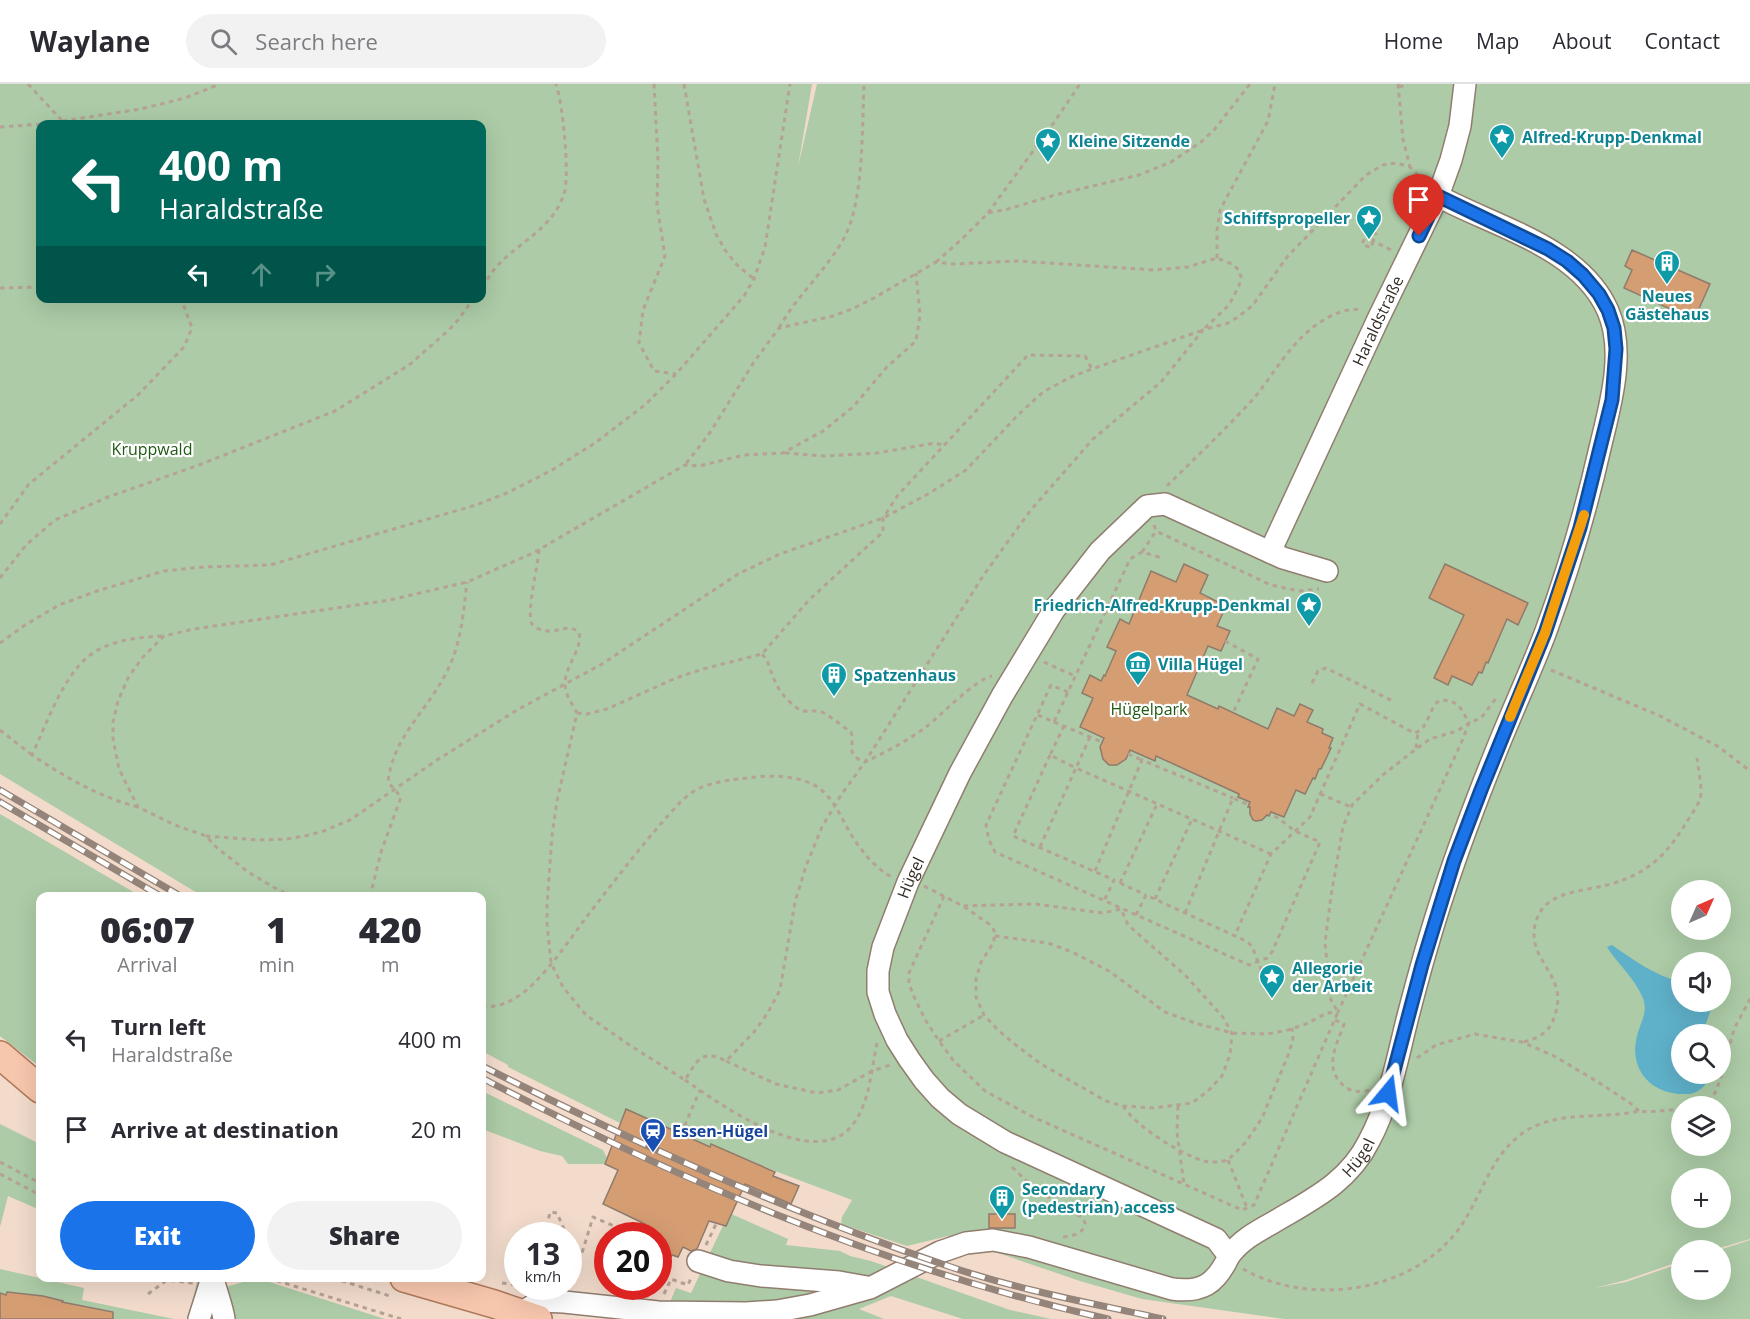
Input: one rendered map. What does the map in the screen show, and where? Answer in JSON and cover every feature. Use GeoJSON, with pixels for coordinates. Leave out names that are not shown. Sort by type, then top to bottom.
{"type":"FeatureCollection","features":[{"type":"Feature","properties":{"kind":"main road"},"geometry":{"type":"LineString","coordinates":[[0,1055],[36,1086]]}},
{"type":"Feature","properties":{"kind":"main road"},"geometry":{"type":"LineString","coordinates":[[417,1282],[530,1316]]}},
{"type":"Feature","properties":{"kind":"lane","name":"Haraldstraße"},"geometry":{"type":"LineString","coordinates":[[1270,552],[1438,196],[1460,126],[1465,84]]}},
{"type":"Feature","properties":{"kind":"lane","name":"Hügel"},"geometry":{"type":"LineString","coordinates":[[530,1316],[540,1301],[658,1312],[746,1314],[777,1311],[810,1305],[870,1288],[940,1252],[966,1243],[993,1240],[1029,1247],[1172,1289],[1199,1289],[1207,1285],[1221,1271],[1238,1245],[1324,1193],[1349,1170],[1369,1143],[1383,1109],[1419,975],[1451,872],[1473,810],[1545,633],[1577,538],[1612,400],[1616,349],[1614,328],[1599,294],[1583,275],[1567,261],[1537,244],[1438,196]]}},
{"type":"Feature","properties":{"kind":"lane"},"geometry":{"type":"LineString","coordinates":[[1147,506],[1165,504],[1283,558],[1324,580]]}},
{"type":"Feature","properties":{"kind":"lane","name":"Hügel"},"geometry":{"type":"LineString","coordinates":[[1147,506],[1100,550],[1054,610],[1011,680],[960,772],[908,882],[884,946],[878,971],[878,992],[885,1014],[909,1059],[924,1080],[946,1103],[978,1127],[1005,1142],[1216,1239],[1229,1256]]}},
{"type":"Feature","properties":{"kind":"lane"},"geometry":{"type":"LineString","coordinates":[[698,1261],[729,1271],[761,1276],[839,1281],[870,1288]]}},
{"type":"Feature","properties":{"kind":"lane"},"geometry":{"type":"LineString","coordinates":[[212,1282],[212,1312],[240,1319]]}},
{"type":"Feature","properties":{"kind":"path"},"geometry":{"type":"LineString","coordinates":[[28,84],[60,120]]}},
{"type":"Feature","properties":{"kind":"path"},"geometry":{"type":"LineString","coordinates":[[67,120],[152,106],[184,98],[220,84]]}},
{"type":"Feature","properties":{"kind":"path"},"geometry":{"type":"LineString","coordinates":[[486,282],[498,265],[543,226],[561,202],[567,174],[556,84]]}},
{"type":"Feature","properties":{"kind":"path"},"geometry":{"type":"LineString","coordinates":[[654,84],[658,160],[657,206],[665,256],[643,310],[639,343],[654,371],[676,374]]}},
{"type":"Feature","properties":{"kind":"path"},"geometry":{"type":"LineString","coordinates":[[684,84],[704,199],[716,234],[737,265],[754,279]]}},
{"type":"Feature","properties":{"kind":"path"},"geometry":{"type":"LineString","coordinates":[[0,643],[59,605],[164,571],[270,565],[476,506],[552,470],[596,443],[646,404],[676,374],[744,296],[754,279],[765,247],[790,84]]}},
{"type":"Feature","properties":{"kind":"path"},"geometry":{"type":"LineString","coordinates":[[32,755],[70,676],[99,649],[147,637],[164,636],[223,624],[390,600],[467,582],[539,550],[685,465],[709,434],[788,312],[843,239],[850,223],[857,188],[864,84]]}},
{"type":"Feature","properties":{"kind":"path"},"geometry":{"type":"LineString","coordinates":[[779,328],[833,316],[852,309],[936,262],[988,213],[1080,84]]}},
{"type":"Feature","properties":{"kind":"path"},"geometry":{"type":"LineString","coordinates":[[988,213],[1139,175],[1163,166],[1189,151],[1214,130],[1250,84]]}},
{"type":"Feature","properties":{"kind":"path"},"geometry":{"type":"LineString","coordinates":[[1217,258],[1220,210],[1268,121],[1275,84]]}},
{"type":"Feature","properties":{"kind":"path"},"geometry":{"type":"LineString","coordinates":[[1408,84],[1399,85],[1403,139],[1410,166],[1438,196]]}},
{"type":"Feature","properties":{"kind":"path"},"geometry":{"type":"LineString","coordinates":[[0,127],[36,124]]}},
{"type":"Feature","properties":{"kind":"path"},"geometry":{"type":"LineString","coordinates":[[0,730],[70,780],[114,801],[138,807],[175,825],[206,836],[258,840],[305,836],[338,826],[437,760],[518,710],[602,664],[738,574],[780,554],[883,518],[928,494],[966,470],[1043,392],[1071,377],[1228,323],[1246,312],[1287,257],[1366,175],[1383,165],[1396,163],[1410,166]]}},
{"type":"Feature","properties":{"kind":"path"},"geometry":{"type":"LineString","coordinates":[[1368,231],[1376,234],[1373,241],[1371,248],[1362,244],[1368,231]]}},
{"type":"Feature","properties":{"kind":"path"},"geometry":{"type":"LineString","coordinates":[[1373,241],[1393,250]]}},
{"type":"Feature","properties":{"kind":"path"},"geometry":{"type":"LineString","coordinates":[[726,1061],[754,1032],[780,990],[795,902],[806,866],[822,827],[983,576],[1030,511],[1093,439],[1161,382],[1203,330],[1229,305],[1241,277],[1239,270],[1232,264],[1217,258],[1188,267],[1154,270],[1018,261],[953,264],[936,262]]}},
{"type":"Feature","properties":{"kind":"path"},"geometry":{"type":"LineString","coordinates":[[783,453],[823,431],[854,407],[886,368],[916,341],[920,315],[916,273]]}},
{"type":"Feature","properties":{"kind":"path"},"geometry":{"type":"LineString","coordinates":[[0,288],[36,287]]}},
{"type":"Feature","properties":{"kind":"path"},"geometry":{"type":"LineString","coordinates":[[0,524],[29,484],[138,395],[184,347],[192,328],[183,303]]}},
{"type":"Feature","properties":{"kind":"path"},"geometry":{"type":"LineString","coordinates":[[0,578],[26,545],[55,520],[108,497],[199,465],[335,411],[416,360],[454,325],[470,303]]}},
{"type":"Feature","properties":{"kind":"path"},"geometry":{"type":"LineString","coordinates":[[1324,580],[1299,591],[1271,585],[1156,531],[1147,506],[1238,416],[1291,349],[1311,328],[1340,312],[1356,309],[1365,310],[1379,317]]}},
{"type":"Feature","properties":{"kind":"path"},"geometry":{"type":"LineString","coordinates":[[577,712],[587,714],[607,709],[676,678],[762,654],[809,600],[883,532],[883,518],[898,495],[1028,355],[1085,356],[1092,369]]}},
{"type":"Feature","properties":{"kind":"path"},"geometry":{"type":"LineString","coordinates":[[685,465],[699,466],[744,456],[783,453],[824,456],[877,453],[936,443],[943,445]]}},
{"type":"Feature","properties":{"kind":"path"},"geometry":{"type":"LineString","coordinates":[[1054,722],[1130,559],[1142,552],[1156,531]]}},
{"type":"Feature","properties":{"kind":"path"},"geometry":{"type":"LineString","coordinates":[[539,550],[530,609],[532,624],[546,631],[571,627],[579,632],[580,638],[567,670],[565,684],[577,712],[557,801],[547,906],[551,963],[563,987],[586,1015],[733,1113],[768,1130],[799,1140],[820,1141],[838,1137],[853,1125],[863,1107],[885,1014]]}},
{"type":"Feature","properties":{"kind":"path"},"geometry":{"type":"LineString","coordinates":[[1142,552],[1162,558]]}},
{"type":"Feature","properties":{"kind":"path"},"geometry":{"type":"LineString","coordinates":[[371,892],[381,852],[402,797],[390,787],[389,771],[395,752],[433,696],[456,652],[461,632],[467,582]]}},
{"type":"Feature","properties":{"kind":"path"},"geometry":{"type":"LineString","coordinates":[[138,807],[116,758],[113,722],[118,701],[128,678],[142,658],[164,636]]}},
{"type":"Feature","properties":{"kind":"path"},"geometry":{"type":"LineString","coordinates":[[1225,641],[1258,659],[1233,713]]}},
{"type":"Feature","properties":{"kind":"path"},"geometry":{"type":"LineString","coordinates":[[762,654],[768,661],[778,688],[789,701],[804,712],[824,714],[851,732],[852,752],[858,759],[865,762]]}},
{"type":"Feature","properties":{"kind":"path"},"geometry":{"type":"LineString","coordinates":[[1046,663],[1075,676]]}},
{"type":"Feature","properties":{"kind":"path"},"geometry":{"type":"LineString","coordinates":[[1533,663],[1660,716],[1719,747],[1750,771]]}},
{"type":"Feature","properties":{"kind":"path"},"geometry":{"type":"LineString","coordinates":[[1312,683],[1318,671],[1326,668],[1395,702]]}},
{"type":"Feature","properties":{"kind":"path"},"geometry":{"type":"LineString","coordinates":[[865,762],[924,729],[988,676],[995,675],[1011,680]]}},
{"type":"Feature","properties":{"kind":"path"},"geometry":{"type":"LineString","coordinates":[[1338,1012],[1331,1000],[1325,943],[1343,827],[1351,807],[1384,774],[1416,749],[1430,739],[1457,730],[1481,718],[1498,696],[1524,683]]}},
{"type":"Feature","properties":{"kind":"path"},"geometry":{"type":"LineString","coordinates":[[1068,692],[1052,685],[986,825],[989,840],[995,852],[1249,965],[1267,958],[1272,952],[1320,842],[1295,831],[1270,814]]}},
{"type":"Feature","properties":{"kind":"path"},"geometry":{"type":"LineString","coordinates":[[944,896],[909,973],[909,984],[926,1021],[953,1060],[985,1090],[1033,1117],[1242,1210],[1254,1205],[1338,1012],[1462,741],[1469,723],[1456,703],[1440,700],[1434,704],[1423,728],[1414,733],[1360,705],[1310,817],[1271,854],[1235,935]]}},
{"type":"Feature","properties":{"kind":"path"},"geometry":{"type":"LineString","coordinates":[[1038,715],[1102,742]]}},
{"type":"Feature","properties":{"kind":"path"},"geometry":{"type":"LineString","coordinates":[[1064,726],[1013,836],[1246,940],[1252,946],[1268,988]]}},
{"type":"Feature","properties":{"kind":"path"},"geometry":{"type":"LineString","coordinates":[[1416,749],[1418,732]]}},
{"type":"Feature","properties":{"kind":"path"},"geometry":{"type":"LineString","coordinates":[[1040,847],[1090,737]]}},
{"type":"Feature","properties":{"kind":"path"},"geometry":{"type":"LineString","coordinates":[[1128,754],[1249,805]]}},
{"type":"Feature","properties":{"kind":"path"},"geometry":{"type":"LineString","coordinates":[[1050,755],[1271,854]]}},
{"type":"Feature","properties":{"kind":"path"},"geometry":{"type":"LineString","coordinates":[[1522,1042],[1538,1038],[1548,1030],[1552,1025],[1558,1002],[1557,990],[1537,950],[1535,925],[1538,914],[1547,904],[1562,896],[1607,885],[1641,872],[1662,856],[1675,841],[1701,798],[1697,758]]}},
{"type":"Feature","properties":{"kind":"path"},"geometry":{"type":"LineString","coordinates":[[1095,872],[1142,760]]}},
{"type":"Feature","properties":{"kind":"path"},"geometry":{"type":"LineString","coordinates":[[1320,794],[1351,807]]}},
{"type":"Feature","properties":{"kind":"path"},"geometry":{"type":"LineString","coordinates":[[1185,913],[1233,798]]}},
{"type":"Feature","properties":{"kind":"path"},"geometry":{"type":"LineString","coordinates":[[1120,883],[1157,804]]}},
{"type":"Feature","properties":{"kind":"path"},"geometry":{"type":"LineString","coordinates":[[1155,899],[1192,819]]}},
{"type":"Feature","properties":{"kind":"path"},"geometry":{"type":"LineString","coordinates":[[206,836],[216,847],[248,872],[284,892]]}},
{"type":"Feature","properties":{"kind":"path"},"geometry":{"type":"LineString","coordinates":[[1104,901],[1114,880]]}},
{"type":"Feature","properties":{"kind":"path"},"geometry":{"type":"LineString","coordinates":[[1136,915],[1146,895]]}},
{"type":"Feature","properties":{"kind":"path"},"geometry":{"type":"LineString","coordinates":[[963,906],[1035,904],[1103,913],[1121,909]]}},
{"type":"Feature","properties":{"kind":"path"},"geometry":{"type":"LineString","coordinates":[[1121,909],[1128,925],[1185,975],[1222,1016],[1232,1033]]}},
{"type":"Feature","properties":{"kind":"path"},"geometry":{"type":"LineString","coordinates":[[995,936],[1048,944],[1072,952],[1109,971],[1165,1012],[1232,1033],[1267,1034],[1292,1028],[1327,1013],[1338,1012]]}},
{"type":"Feature","properties":{"kind":"path"},"geometry":{"type":"LineString","coordinates":[[1711,1096],[1715,1093],[1722,1075],[1734,1029],[1750,999]]}},
{"type":"Feature","properties":{"kind":"path"},"geometry":{"type":"LineString","coordinates":[[939,1041],[984,1015]]}},
{"type":"Feature","properties":{"kind":"path"},"geometry":{"type":"LineString","coordinates":[[1335,1020],[1344,1024],[1332,1053],[1334,1073],[1338,1081],[1356,1092],[1365,1092],[1375,1088],[1436,1045],[1475,1034],[1522,1042],[1554,1056],[1630,1102],[1639,1111]]}},
{"type":"Feature","properties":{"kind":"path"},"geometry":{"type":"LineString","coordinates":[[1123,1106],[1152,1134],[1179,1149],[1205,1161],[1228,1160],[1246,1142],[1262,1118],[1289,1053],[1293,1039],[1292,1028]]}},
{"type":"Feature","properties":{"kind":"path"},"geometry":{"type":"LineString","coordinates":[[685,1080],[702,1057],[712,1055],[777,1084],[817,1093],[838,1090],[872,1071],[909,1059]]}},
{"type":"Feature","properties":{"kind":"path"},"geometry":{"type":"LineString","coordinates":[[681,1134],[700,1090]]}},
{"type":"Feature","properties":{"kind":"path"},"geometry":{"type":"LineString","coordinates":[[1178,1106],[1177,1132],[1184,1185]]}},
{"type":"Feature","properties":{"kind":"path"},"geometry":{"type":"LineString","coordinates":[[1229,1256],[1238,1266],[1255,1276],[1287,1286],[1316,1290],[1359,1287],[1390,1280],[1428,1259],[1453,1236],[1496,1163],[1520,1134],[1552,1120],[1671,1110]]}},
{"type":"Feature","properties":{"kind":"path"},"geometry":{"type":"LineString","coordinates":[[1005,1142],[1004,1155],[1020,1176],[1045,1195],[1083,1218],[1085,1227],[1078,1233],[1055,1238]]}},
{"type":"Feature","properties":{"kind":"path"},"geometry":{"type":"LineString","coordinates":[[1228,1160],[1247,1208]]}},
{"type":"Feature","properties":{"kind":"path"},"geometry":{"type":"LineString","coordinates":[[0,1162],[36,1181]]}},
{"type":"Feature","properties":{"kind":"path"},"geometry":{"type":"LineString","coordinates":[[0,1174],[36,1193]]}},
{"type":"Feature","properties":{"kind":"path"},"geometry":{"type":"LineString","coordinates":[[548,1222],[550,1212],[557,1213],[561,1222]]}},
{"type":"Feature","properties":{"kind":"path"},"geometry":{"type":"LineString","coordinates":[[582,1253],[593,1217],[605,1222]]}},
{"type":"Feature","properties":{"kind":"path"},"geometry":{"type":"LineString","coordinates":[[672,1279],[688,1285],[717,1222]]}},
{"type":"Feature","properties":{"kind":"path"},"geometry":{"type":"LineString","coordinates":[[148,1294],[164,1282]]}},
{"type":"Feature","properties":{"kind":"path"},"geometry":{"type":"LineString","coordinates":[[281,1282],[401,1319]]}},
{"type":"Feature","properties":{"kind":"green space","name":"Hügelpark"},"geometry":{"type":"Polygon","coordinates":[[[0,84],[812,84],[798,167],[817,84],[1750,84],[1750,1239],[1731,1245],[1731,1240],[1671,1240],[1671,1264],[1595,1288],[1626,1282],[1671,1266],[1671,1300],[1731,1300],[1731,1246],[1750,1240],[1750,1319],[1285,1319],[1142,1299],[1080,1281],[948,1236],[907,1246],[841,1224],[842,1217],[852,1200],[712,1144],[710,1147],[622,1124],[508,1067],[486,1053],[486,892],[196,892],[0,774],[0,84]]]}},
{"type":"Feature","properties":{"kind":"green space"},"geometry":{"type":"Polygon","coordinates":[[[0,814],[133,892],[36,892],[36,1064],[0,1036],[0,814]]]}},
{"type":"Feature","properties":{"kind":"green space"},"geometry":{"type":"Polygon","coordinates":[[[486,1093],[603,1150],[607,1158],[605,1164],[568,1164],[562,1156],[540,1151],[486,1131],[486,1093]]]}},
{"type":"Feature","properties":{"kind":"green space"},"geometry":{"type":"Polygon","coordinates":[[[0,1124],[36,1142],[36,1208],[8,1196],[0,1227],[0,1124]]]}},
{"type":"Feature","properties":{"kind":"green space"},"geometry":{"type":"Polygon","coordinates":[[[729,1213],[788,1239],[786,1245],[840,1251],[1010,1310],[1051,1319],[963,1319],[891,1296],[859,1309],[884,1319],[663,1319],[676,1288],[691,1293],[729,1213]]]}},
{"type":"Feature","properties":{"kind":"green space"},"geometry":{"type":"Polygon","coordinates":[[[0,1269],[36,1277],[36,1282],[57,1282],[84,1288],[82,1300],[174,1319],[0,1319],[0,1269]]]}},
{"type":"Feature","properties":{"kind":"green space"},"geometry":{"type":"Polygon","coordinates":[[[197,1282],[219,1282],[226,1287],[243,1282],[269,1282],[385,1319],[189,1319],[197,1282]]]}},
{"type":"Feature","properties":{"kind":"water"},"geometry":{"type":"Polygon","coordinates":[[[1612,945],[1654,972],[1671,979],[1671,1012],[1710,1012],[1706,1024],[1671,1024],[1671,1084],[1706,1084],[1699,1090],[1692,1094],[1675,1094],[1664,1091],[1646,1079],[1640,1070],[1635,1049],[1645,1011],[1644,1002],[1635,983],[1607,947],[1612,945]]]}},
{"type":"Feature","properties":{"kind":"building","name":"Neues Gästehaus"},"geometry":{"type":"Polygon","coordinates":[[[1632,250],[1710,284],[1694,320],[1624,288],[1632,270],[1625,266],[1632,250]]]}},
{"type":"Feature","properties":{"kind":"building","name":"Villa Hügel"},"geometry":{"type":"Polygon","coordinates":[[[1184,564],[1208,575],[1200,593],[1226,606],[1217,626],[1230,631],[1221,651],[1208,646],[1187,695],[1218,709],[1219,706],[1268,729],[1277,708],[1294,716],[1300,704],[1313,710],[1307,722],[1323,729],[1322,733],[1333,738],[1329,748],[1331,748],[1315,779],[1313,778],[1305,794],[1296,790],[1284,817],[1271,812],[1262,820],[1253,820],[1250,807],[1248,807],[1250,802],[1238,797],[1239,794],[1156,756],[1155,761],[1130,750],[1126,759],[1117,765],[1109,765],[1103,759],[1100,747],[1104,738],[1080,727],[1093,698],[1082,693],[1090,675],[1101,681],[1105,676],[1116,651],[1107,647],[1120,619],[1129,624],[1151,571],[1176,582],[1184,564]]]}},
{"type":"Feature","properties":{"kind":"building"},"geometry":{"type":"Polygon","coordinates":[[[1445,564],[1528,603],[1518,625],[1507,619],[1488,663],[1486,662],[1482,673],[1479,672],[1472,685],[1452,676],[1448,685],[1434,678],[1464,615],[1429,598],[1445,564]]]}},
{"type":"Feature","properties":{"kind":"building"},"geometry":{"type":"Polygon","coordinates":[[[626,1109],[710,1147],[711,1144],[775,1172],[773,1176],[799,1186],[791,1204],[745,1184],[726,1226],[709,1221],[697,1249],[691,1251],[683,1247],[678,1257],[672,1255],[672,1222],[641,1222],[603,1204],[618,1170],[605,1164],[626,1109]]]}},
{"type":"Feature","properties":{"kind":"building","name":"Secondary (pedestrian) access"},"geometry":{"type":"Polygon","coordinates":[[[989,1214],[1015,1214],[1015,1228],[989,1228],[989,1214]]]}},
{"type":"Feature","properties":{"kind":"building"},"geometry":{"type":"Polygon","coordinates":[[[7,1292],[43,1296],[113,1312],[113,1319],[0,1319],[0,1293],[6,1295],[7,1292]]]}},
{"type":"Feature","properties":{"kind":"railway"},"geometry":{"type":"LineString","coordinates":[[0,790],[173,892]]}},
{"type":"Feature","properties":{"kind":"railway"},"geometry":{"type":"LineString","coordinates":[[0,802],[153,892]]}},
{"type":"Feature","properties":{"kind":"railway"},"geometry":{"type":"LineString","coordinates":[[486,1068],[653,1148],[828,1223],[948,1266],[1001,1282],[1163,1319]]}},
{"type":"Feature","properties":{"kind":"railway"},"geometry":{"type":"LineString","coordinates":[[486,1080],[633,1152],[787,1219],[946,1275],[1026,1299],[1108,1319]]}},
{"type":"Feature","properties":{"kind":"slow traffic"},"geometry":{"type":"LineString","coordinates":[[1510,717],[1545,633],[1584,515]]}},
{"type":"Feature","properties":{"kind":"place","name":"Alfred-Krupp-Denkmal"},"geometry":{"type":"Point","coordinates":[1502,160]}},
{"type":"Feature","properties":{"kind":"place","name":"Kleine Sitzende"},"geometry":{"type":"Point","coordinates":[1048,164]}},
{"type":"Feature","properties":{"kind":"place","name":"Schiffspropeller"},"geometry":{"type":"Point","coordinates":[1369,241]}},
{"type":"Feature","properties":{"kind":"place","name":"Neues Gästehaus"},"geometry":{"type":"Point","coordinates":[1667,286]}},
{"type":"Feature","properties":{"kind":"place","name":"Friedrich-Alfred-Krupp-Denkmal"},"geometry":{"type":"Point","coordinates":[1309,628]}},
{"type":"Feature","properties":{"kind":"place","name":"Villa Hügel"},"geometry":{"type":"Point","coordinates":[1138,687]}},
{"type":"Feature","properties":{"kind":"place","name":"Spatzenhaus"},"geometry":{"type":"Point","coordinates":[834,698]}},
{"type":"Feature","properties":{"kind":"place","name":"Allegorie der Arbeit"},"geometry":{"type":"Point","coordinates":[1272,1000]}},
{"type":"Feature","properties":{"kind":"place","name":"Essen-Hügel"},"geometry":{"type":"Point","coordinates":[653,1154]}},
{"type":"Feature","properties":{"kind":"place","name":"Secondary (pedestrian) access"},"geometry":{"type":"Point","coordinates":[1002,1221]}},
{"type":"Feature","properties":{"kind":"route"},"geometry":{"type":"LineString","coordinates":[[1388,1093],[1416,986],[1454,861],[1545,633],[1580,528],[1612,400],[1616,349],[1614,328],[1599,294],[1583,275],[1548,249],[1438,196],[1419,236]]}},
{"type":"Feature","properties":{"kind":"park label","name":"Kruppwald"},"geometry":{"type":"Point","coordinates":[152,449]}}]}
